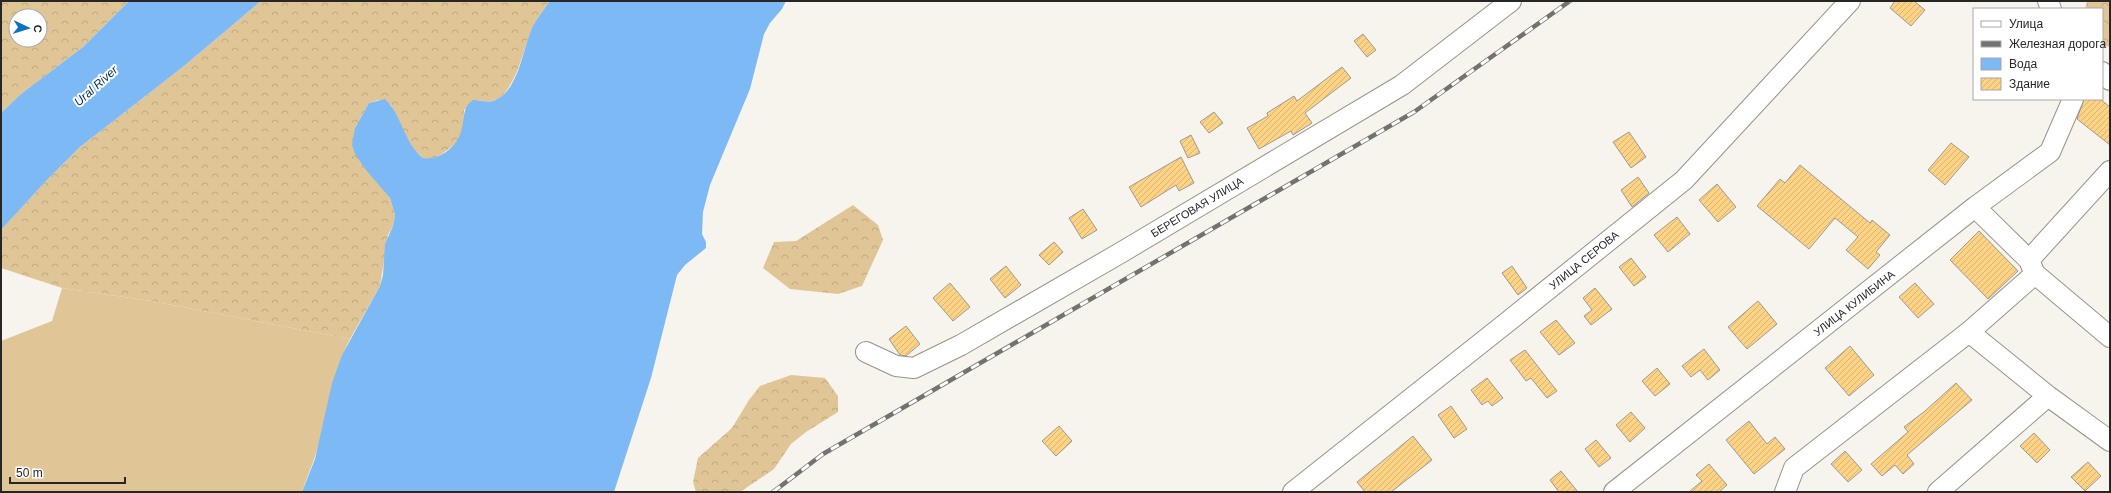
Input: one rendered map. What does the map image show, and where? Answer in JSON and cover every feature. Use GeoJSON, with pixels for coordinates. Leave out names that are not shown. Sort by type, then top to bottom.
{"type":"FeatureCollection","features":[{"type":"Feature","properties":{"kind":"street","name":"БЕРЕГОВАЯ УЛИЦА"},"geometry":{"type":"LineString","coordinates":[[866,352],[896,366],[914,368],[961,345],[1122,252],[1402,85],[1511,1]]}},
{"type":"Feature","properties":{"kind":"street","name":"УЛИЦА СЕРОВА"},"geometry":{"type":"LineString","coordinates":[[1293,492],[1506,324],[1684,180],[1850,1]]}},
{"type":"Feature","properties":{"kind":"street","name":"УЛИЦА КУЛИБИНА"},"geometry":{"type":"LineString","coordinates":[[1614,492],[1975,207],[2050,152],[2073,100]]}},
{"type":"Feature","properties":{"kind":"street"},"geometry":{"type":"LineString","coordinates":[[1785,492],[1794,468],[1969,332],[2032,267],[2110,171]]}},
{"type":"Feature","properties":{"kind":"street"},"geometry":{"type":"LineString","coordinates":[[1975,207],[2032,267],[2110,337]]}},
{"type":"Feature","properties":{"kind":"street"},"geometry":{"type":"LineString","coordinates":[[1969,332],[2048,396],[2110,441]]}},
{"type":"Feature","properties":{"kind":"street"},"geometry":{"type":"LineString","coordinates":[[1938,492],[2048,396]]}},
{"type":"Feature","properties":{"kind":"green space"},"geometry":{"type":"Polygon","coordinates":[[[1,1],[129,1],[83,47],[21,94],[1,113],[1,1]]]}},
{"type":"Feature","properties":{"kind":"green space"},"geometry":{"type":"Polygon","coordinates":[[[261,1],[550,1],[533,27],[509,88],[501,97],[491,101],[479,100],[464,110],[463,128],[459,138],[456,143],[440,155],[433,158],[423,158],[408,141],[391,105],[378,100],[369,103],[355,128],[381,186],[390,198],[395,215],[393,226],[388,235],[380,286],[350,339],[151,301],[62,288],[1,268],[1,230],[46,181],[80,147],[184,66],[261,1]]]}},
{"type":"Feature","properties":{"kind":"green space"},"geometry":{"type":"Polygon","coordinates":[[[2087,1],[2110,1],[2110,47],[2103,45],[2103,8],[2085,8],[2087,1]]]}},
{"type":"Feature","properties":{"kind":"green space"},"geometry":{"type":"Polygon","coordinates":[[[853,205],[878,225],[883,240],[862,286],[838,294],[790,289],[763,268],[774,242],[796,241],[853,205]]]}},
{"type":"Feature","properties":{"kind":"green space"},"geometry":{"type":"Polygon","coordinates":[[[62,288],[151,301],[350,339],[339,363],[318,446],[302,492],[1,492],[1,341],[52,321],[62,288]]]}},
{"type":"Feature","properties":{"kind":"green space"},"geometry":{"type":"Polygon","coordinates":[[[791,375],[825,378],[838,396],[838,412],[806,432],[791,444],[774,469],[743,490],[739,492],[696,492],[693,482],[698,458],[732,428],[749,400],[760,386],[791,375]]]}},
{"type":"Feature","properties":{"kind":"water","name":"Ural River"},"geometry":{"type":"Polygon","coordinates":[[[129,1],[261,1],[184,66],[80,147],[1,230],[1,113],[21,94],[83,47],[129,1]]]}},
{"type":"Feature","properties":{"kind":"water"},"geometry":{"type":"Polygon","coordinates":[[[550,1],[786,1],[764,34],[750,89],[710,185],[703,212],[702,234],[706,242],[706,248],[685,265],[677,275],[651,378],[614,492],[302,492],[315,459],[332,383],[342,355],[380,286],[383,275],[385,244],[393,226],[395,215],[390,198],[366,170],[355,154],[352,145],[355,128],[369,103],[385,99],[395,113],[411,145],[423,158],[435,157],[446,152],[454,145],[459,137],[465,110],[468,105],[473,100],[488,102],[497,99],[504,94],[510,86],[520,67],[533,26],[550,1]]]}},
{"type":"Feature","properties":{"kind":"building"},"geometry":{"type":"Polygon","coordinates":[[[1895,1],[1914,1],[1925,10],[1911,26],[1890,8],[1895,1]]]}},
{"type":"Feature","properties":{"kind":"building"},"geometry":{"type":"Polygon","coordinates":[[[1363,34],[1376,50],[1367,57],[1354,41],[1363,34]]]}},
{"type":"Feature","properties":{"kind":"building"},"geometry":{"type":"Polygon","coordinates":[[[1342,67],[1351,78],[1305,113],[1312,123],[1293,135],[1291,131],[1259,149],[1247,128],[1268,116],[1267,113],[1294,96],[1297,101],[1342,67]]]}},
{"type":"Feature","properties":{"kind":"building"},"geometry":{"type":"Polygon","coordinates":[[[2084,100],[2101,100],[2110,107],[2110,145],[2077,119],[2084,100]]]}},
{"type":"Feature","properties":{"kind":"building"},"geometry":{"type":"Polygon","coordinates":[[[1214,112],[1223,123],[1209,133],[1200,122],[1214,112]]]}},
{"type":"Feature","properties":{"kind":"building"},"geometry":{"type":"Polygon","coordinates":[[[1629,132],[1646,157],[1631,168],[1613,142],[1629,132]]]}},
{"type":"Feature","properties":{"kind":"building"},"geometry":{"type":"Polygon","coordinates":[[[1191,135],[1200,153],[1188,158],[1180,141],[1191,135]]]}},
{"type":"Feature","properties":{"kind":"building"},"geometry":{"type":"Polygon","coordinates":[[[1951,143],[1969,157],[1945,185],[1928,170],[1951,143]]]}},
{"type":"Feature","properties":{"kind":"building"},"geometry":{"type":"Polygon","coordinates":[[[1181,157],[1194,183],[1179,191],[1176,185],[1141,207],[1129,187],[1181,157]]]}},
{"type":"Feature","properties":{"kind":"building"},"geometry":{"type":"Polygon","coordinates":[[[1800,165],[1870,223],[1872,220],[1890,235],[1876,252],[1880,255],[1868,269],[1846,250],[1858,237],[1835,218],[1809,249],[1757,206],[1780,179],[1785,183],[1800,165]]]}},
{"type":"Feature","properties":{"kind":"building"},"geometry":{"type":"Polygon","coordinates":[[[1638,177],[1649,193],[1632,207],[1621,190],[1638,177]]]}},
{"type":"Feature","properties":{"kind":"building"},"geometry":{"type":"Polygon","coordinates":[[[1717,184],[1736,207],[1718,222],[1699,200],[1717,184]]]}},
{"type":"Feature","properties":{"kind":"building"},"geometry":{"type":"Polygon","coordinates":[[[1083,209],[1097,230],[1082,239],[1069,218],[1083,209]]]}},
{"type":"Feature","properties":{"kind":"building"},"geometry":{"type":"Polygon","coordinates":[[[1677,217],[1690,234],[1668,252],[1654,235],[1677,217]]]}},
{"type":"Feature","properties":{"kind":"building"},"geometry":{"type":"Polygon","coordinates":[[[1979,231],[2018,271],[1988,299],[1950,260],[1979,231]]]}},
{"type":"Feature","properties":{"kind":"building"},"geometry":{"type":"Polygon","coordinates":[[[1054,242],[1063,252],[1049,265],[1039,255],[1054,242]]]}},
{"type":"Feature","properties":{"kind":"building"},"geometry":{"type":"Polygon","coordinates":[[[1631,258],[1646,277],[1634,286],[1619,267],[1631,258]]]}},
{"type":"Feature","properties":{"kind":"building"},"geometry":{"type":"Polygon","coordinates":[[[1006,266],[1021,285],[1005,298],[990,279],[1006,266]]]}},
{"type":"Feature","properties":{"kind":"building"},"geometry":{"type":"Polygon","coordinates":[[[1512,266],[1527,288],[1518,295],[1502,273],[1512,266]]]}},
{"type":"Feature","properties":{"kind":"building"},"geometry":{"type":"Polygon","coordinates":[[[950,283],[970,307],[953,321],[933,298],[950,283]]]}},
{"type":"Feature","properties":{"kind":"building"},"geometry":{"type":"Polygon","coordinates":[[[1915,283],[1934,304],[1918,318],[1899,297],[1915,283]]]}},
{"type":"Feature","properties":{"kind":"building"},"geometry":{"type":"Polygon","coordinates":[[[1595,288],[1612,309],[1591,325],[1584,316],[1592,310],[1583,298],[1595,288]]]}},
{"type":"Feature","properties":{"kind":"building"},"geometry":{"type":"Polygon","coordinates":[[[1758,301],[1777,324],[1747,349],[1728,327],[1758,301]]]}},
{"type":"Feature","properties":{"kind":"building"},"geometry":{"type":"Polygon","coordinates":[[[1556,320],[1575,343],[1559,355],[1540,332],[1556,320]]]}},
{"type":"Feature","properties":{"kind":"building"},"geometry":{"type":"Polygon","coordinates":[[[906,326],[920,344],[906,356],[900,355],[889,339],[906,326]]]}},
{"type":"Feature","properties":{"kind":"building"},"geometry":{"type":"Polygon","coordinates":[[[1850,346],[1874,375],[1849,396],[1825,368],[1850,346]]]}},
{"type":"Feature","properties":{"kind":"building"},"geometry":{"type":"Polygon","coordinates":[[[1704,349],[1720,370],[1708,380],[1700,370],[1691,377],[1682,366],[1704,349]]]}},
{"type":"Feature","properties":{"kind":"building"},"geometry":{"type":"Polygon","coordinates":[[[1525,350],[1557,391],[1547,398],[1531,378],[1526,381],[1510,360],[1525,350]]]}},
{"type":"Feature","properties":{"kind":"building"},"geometry":{"type":"Polygon","coordinates":[[[1657,368],[1670,384],[1655,396],[1642,381],[1657,368]]]}},
{"type":"Feature","properties":{"kind":"building"},"geometry":{"type":"Polygon","coordinates":[[[1487,378],[1503,398],[1492,406],[1488,401],[1482,405],[1471,390],[1487,378]]]}},
{"type":"Feature","properties":{"kind":"building"},"geometry":{"type":"Polygon","coordinates":[[[1956,383],[1972,400],[1907,455],[1914,464],[1903,474],[1895,465],[1882,476],[1871,464],[1908,432],[1904,427],[1925,411],[1956,383]]]}},
{"type":"Feature","properties":{"kind":"building"},"geometry":{"type":"Polygon","coordinates":[[[1451,406],[1467,429],[1454,438],[1438,415],[1451,406]]]}},
{"type":"Feature","properties":{"kind":"building"},"geometry":{"type":"Polygon","coordinates":[[[1631,412],[1645,428],[1630,442],[1616,425],[1631,412]]]}},
{"type":"Feature","properties":{"kind":"building"},"geometry":{"type":"Polygon","coordinates":[[[1749,421],[1767,444],[1775,437],[1785,449],[1754,474],[1726,440],[1749,421]]]}},
{"type":"Feature","properties":{"kind":"building"},"geometry":{"type":"Polygon","coordinates":[[[1059,426],[1072,441],[1056,456],[1042,441],[1059,426]]]}},
{"type":"Feature","properties":{"kind":"building"},"geometry":{"type":"Polygon","coordinates":[[[2034,433],[2050,450],[2037,463],[2020,446],[2034,433]]]}},
{"type":"Feature","properties":{"kind":"building"},"geometry":{"type":"Polygon","coordinates":[[[1413,436],[1432,460],[1391,492],[1365,492],[1357,482],[1413,436]]]}},
{"type":"Feature","properties":{"kind":"building"},"geometry":{"type":"Polygon","coordinates":[[[1596,440],[1611,458],[1599,467],[1585,449],[1596,440]]]}},
{"type":"Feature","properties":{"kind":"building"},"geometry":{"type":"Polygon","coordinates":[[[1845,451],[1862,470],[1848,482],[1831,464],[1845,451]]]}},
{"type":"Feature","properties":{"kind":"building"},"geometry":{"type":"Polygon","coordinates":[[[2088,462],[2101,476],[2085,491],[2071,477],[2088,462]]]}},
{"type":"Feature","properties":{"kind":"building"},"geometry":{"type":"Polygon","coordinates":[[[1709,464],[1727,485],[1719,492],[1689,492],[1702,481],[1696,475],[1709,464]]]}},
{"type":"Feature","properties":{"kind":"building"},"geometry":{"type":"Polygon","coordinates":[[[1561,471],[1578,492],[1559,492],[1550,480],[1561,471]]]}},
{"type":"Feature","properties":{"kind":"railway"},"geometry":{"type":"LineString","coordinates":[[773,492],[823,454],[1414,112],[1570,1]]}}]}
